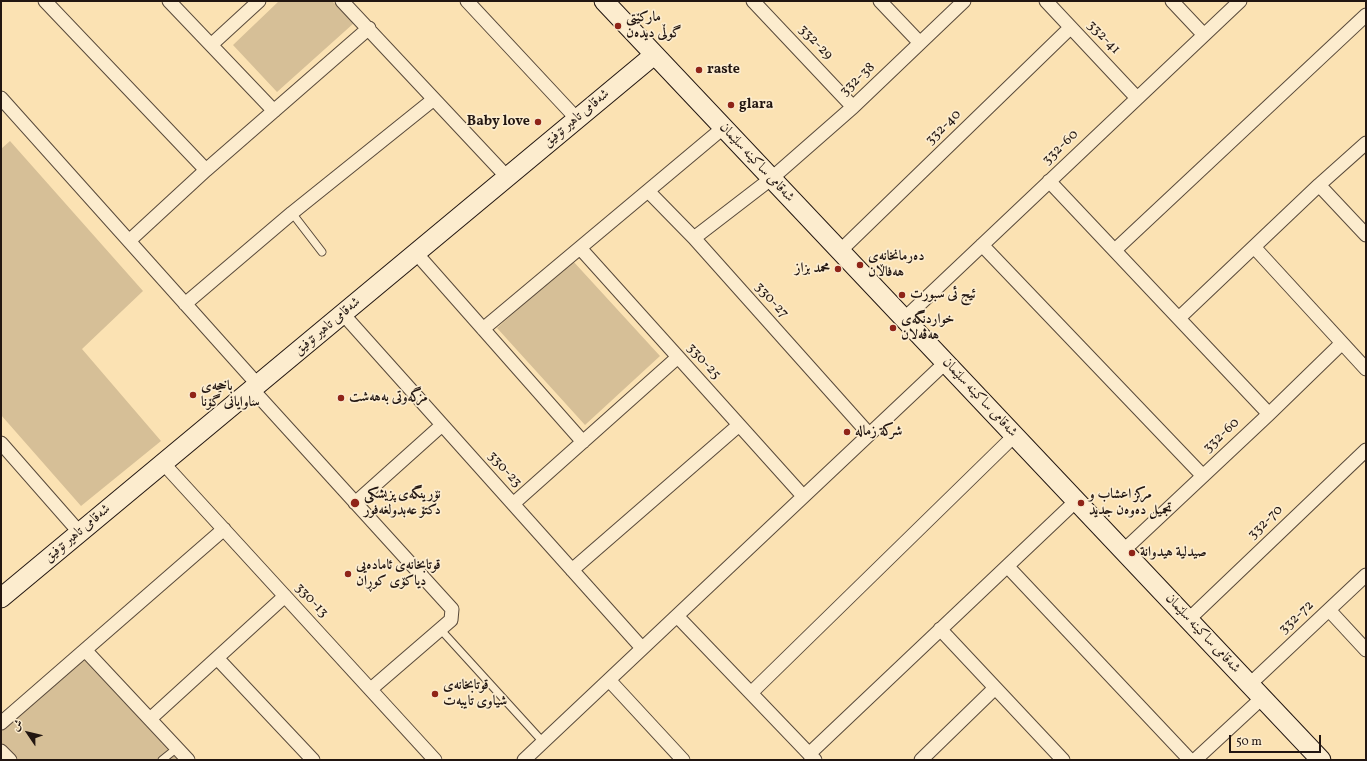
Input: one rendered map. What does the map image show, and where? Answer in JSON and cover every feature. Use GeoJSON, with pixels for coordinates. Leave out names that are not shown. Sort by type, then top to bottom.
{"type":"FeatureCollection","features":[{"type":"Feature","properties":{"kind":"street"},"geometry":{"type":"LineString","coordinates":[[45,1],[206,170]]}},
{"type":"Feature","properties":{"kind":"street"},"geometry":{"type":"LineString","coordinates":[[169,1],[274,111]]}},
{"type":"Feature","properties":{"kind":"street"},"geometry":{"type":"LineString","coordinates":[[211,45],[258,1]]}},
{"type":"Feature","properties":{"kind":"street"},"geometry":{"type":"LineString","coordinates":[[342,1],[369,28],[507,177]]}},
{"type":"Feature","properties":{"kind":"street"},"geometry":{"type":"LineString","coordinates":[[467,1],[577,119]]}},
{"type":"Feature","properties":{"kind":"street","name":"شەقامی ساکینە سلێمان"},"geometry":{"type":"LineString","coordinates":[[604,1],[772,178],[944,363],[1321,760]]}},
{"type":"Feature","properties":{"kind":"street","name":"332-29"},"geometry":{"type":"LineString","coordinates":[[753,1],[853,107]]}},
{"type":"Feature","properties":{"kind":"street"},"geometry":{"type":"LineString","coordinates":[[880,1],[920,43]]}},
{"type":"Feature","properties":{"kind":"street","name":"332-38"},"geometry":{"type":"LineString","coordinates":[[694,238],[772,178],[853,107],[964,1]]}},
{"type":"Feature","properties":{"kind":"street","name":"332-41"},"geometry":{"type":"LineString","coordinates":[[1046,1],[1137,98]]}},
{"type":"Feature","properties":{"kind":"street"},"geometry":{"type":"LineString","coordinates":[[1172,1],[1204,35]]}},
{"type":"Feature","properties":{"kind":"street","name":"332-60"},"geometry":{"type":"LineString","coordinates":[[904,319],[1240,1]]}},
{"type":"Feature","properties":{"kind":"street"},"geometry":{"type":"LineString","coordinates":[[1115,250],[1366,15]]}},
{"type":"Feature","properties":{"kind":"street"},"geometry":{"type":"LineString","coordinates":[[129,241],[206,170],[369,28]]}},
{"type":"Feature","properties":{"kind":"street","name":"332-40"},"geometry":{"type":"LineString","coordinates":[[840,252],[1070,28]]}},
{"type":"Feature","properties":{"kind":"street","name":"شەقامی تاهیر تۆفیق"},"geometry":{"type":"LineString","coordinates":[[3,591],[80,533],[654,55]]}},
{"type":"Feature","properties":{"kind":"street"},"geometry":{"type":"LineString","coordinates":[[1,98],[185,304],[355,503],[452,609],[451,620],[441,630],[371,689]]}},
{"type":"Feature","properties":{"kind":"street"},"geometry":{"type":"LineString","coordinates":[[185,304],[292,213],[434,98]]}},
{"type":"Feature","properties":{"kind":"street"},"geometry":{"type":"LineString","coordinates":[[483,329],[723,128]]}},
{"type":"Feature","properties":{"kind":"street"},"geometry":{"type":"LineString","coordinates":[[1179,318],[1319,185],[1366,143]]}},
{"type":"Feature","properties":{"kind":"street"},"geometry":{"type":"LineString","coordinates":[[1049,181],[1269,414]]}},
{"type":"Feature","properties":{"kind":"street"},"geometry":{"type":"LineString","coordinates":[[1319,185],[1366,235]]}},
{"type":"Feature","properties":{"kind":"street","name":"330-27"},"geometry":{"type":"LineString","coordinates":[[648,191],[694,238],[869,434]]}},
{"type":"Feature","properties":{"kind":"street"},"geometry":{"type":"LineString","coordinates":[[982,245],[1203,476]]}},
{"type":"Feature","properties":{"kind":"street"},"geometry":{"type":"LineString","coordinates":[[1254,247],[1366,369]]}},
{"type":"Feature","properties":{"kind":"street","name":"330-25"},"geometry":{"type":"LineString","coordinates":[[580,248],[803,496]]}},
{"type":"Feature","properties":{"kind":"street"},"geometry":{"type":"LineString","coordinates":[[416,253],[583,442]]}},
{"type":"Feature","properties":{"kind":"street","name":"330-23"},"geometry":{"type":"LineString","coordinates":[[343,314],[642,648]]}},
{"type":"Feature","properties":{"kind":"street","name":"332-60"},"geometry":{"type":"LineString","coordinates":[[1123,551],[1269,414],[1342,343]]}},
{"type":"Feature","properties":{"kind":"street"},"geometry":{"type":"LineString","coordinates":[[513,504],[678,357]]}},
{"type":"Feature","properties":{"kind":"street"},"geometry":{"type":"LineString","coordinates":[[524,760],[944,363]]}},
{"type":"Feature","properties":{"kind":"street"},"geometry":{"type":"LineString","coordinates":[[355,503],[442,425]]}},
{"type":"Feature","properties":{"kind":"street"},"geometry":{"type":"LineString","coordinates":[[572,570],[739,425]]}},
{"type":"Feature","properties":{"kind":"street"},"geometry":{"type":"LineString","coordinates":[[751,693],[1014,436]]}},
{"type":"Feature","properties":{"kind":"street"},"geometry":{"type":"LineString","coordinates":[[1,443],[80,533]]}},
{"type":"Feature","properties":{"kind":"street","name":"332-70"},"geometry":{"type":"LineString","coordinates":[[1188,620],[1366,450]]}},
{"type":"Feature","properties":{"kind":"street","name":"330-13"},"geometry":{"type":"LineString","coordinates":[[164,463],[436,760]]}},
{"type":"Feature","properties":{"kind":"street"},"geometry":{"type":"LineString","coordinates":[[677,616],[812,757],[940,630],[1076,502]]}},
{"type":"Feature","properties":{"kind":"street"},"geometry":{"type":"LineString","coordinates":[[1,724],[224,529]]}},
{"type":"Feature","properties":{"kind":"street"},"geometry":{"type":"LineString","coordinates":[[1008,567],[1190,760]]}},
{"type":"Feature","properties":{"kind":"street","name":"332-72"},"geometry":{"type":"LineString","coordinates":[[1196,760],[1329,610],[1366,575]]}},
{"type":"Feature","properties":{"kind":"street"},"geometry":{"type":"LineString","coordinates":[[150,719],[285,596]]}},
{"type":"Feature","properties":{"kind":"street"},"geometry":{"type":"LineString","coordinates":[[1329,610],[1366,650]]}},
{"type":"Feature","properties":{"kind":"street"},"geometry":{"type":"LineString","coordinates":[[940,630],[1063,760]]}},
{"type":"Feature","properties":{"kind":"street"},"geometry":{"type":"LineString","coordinates":[[85,650],[188,760]]}},
{"type":"Feature","properties":{"kind":"street"},"geometry":{"type":"LineString","coordinates":[[217,658],[313,760]]}},
{"type":"Feature","properties":{"kind":"street"},"geometry":{"type":"LineString","coordinates":[[609,680],[681,760]]}},
{"type":"Feature","properties":{"kind":"street"},"geometry":{"type":"LineString","coordinates":[[921,760],[995,688]]}},
{"type":"Feature","properties":{"kind":"street"},"geometry":{"type":"LineString","coordinates":[[1,751],[10,760]]}},
{"type":"Feature","properties":{"kind":"lane"},"geometry":{"type":"LineString","coordinates":[[292,213],[322,252]]}},
{"type":"Feature","properties":{"kind":"lane"},"geometry":{"type":"LineString","coordinates":[[441,630],[543,742]]}},
{"type":"Feature","properties":{"kind":"lane"},"geometry":{"type":"LineString","coordinates":[[162,760],[177,748]]}},
{"type":"Feature","properties":{"kind":"shaded area"},"geometry":{"type":"Polygon","coordinates":[[[279,1],[332,1],[354,23],[277,92],[233,45],[279,1]]]}},
{"type":"Feature","properties":{"kind":"shaded area"},"geometry":{"type":"Polygon","coordinates":[[[10,141],[143,291],[82,349],[161,441],[81,506],[1,415],[1,149],[10,141]]]}},
{"type":"Feature","properties":{"kind":"shaded area"},"geometry":{"type":"Polygon","coordinates":[[[572,260],[660,356],[585,425],[497,328],[572,260]]]}},
{"type":"Feature","properties":{"kind":"shaded area"},"geometry":{"type":"Polygon","coordinates":[[[82,658],[179,760],[14,760],[1,746],[1,728],[82,658]]]}},
{"type":"Feature","properties":{"kind":"place","name":"مارکێتی گوڵی دیدەن"},"geometry":{"type":"Point","coordinates":[618,26]}},
{"type":"Feature","properties":{"kind":"place","name":"raste"},"geometry":{"type":"Point","coordinates":[699,70]}},
{"type":"Feature","properties":{"kind":"place","name":"glara"},"geometry":{"type":"Point","coordinates":[731,105]}},
{"type":"Feature","properties":{"kind":"place","name":"Baby love"},"geometry":{"type":"Point","coordinates":[538,122]}},
{"type":"Feature","properties":{"kind":"place","name":"دەرمانخانەی هەفاڵان"},"geometry":{"type":"Point","coordinates":[860,265]}},
{"type":"Feature","properties":{"kind":"place","name":"محمد بزاز"},"geometry":{"type":"Point","coordinates":[838,269]}},
{"type":"Feature","properties":{"kind":"place","name":"ئیج ئی سبورت"},"geometry":{"type":"Point","coordinates":[902,295]}},
{"type":"Feature","properties":{"kind":"place","name":"خواردنگەی هەڤەلان"},"geometry":{"type":"Point","coordinates":[893,328]}},
{"type":"Feature","properties":{"kind":"place","name":"باخچەی ساوایانی گۆنا"},"geometry":{"type":"Point","coordinates":[193,395]}},
{"type":"Feature","properties":{"kind":"place","name":"مزگەوتی بەهەشت"},"geometry":{"type":"Point","coordinates":[341,398]}},
{"type":"Feature","properties":{"kind":"place","name":"شركة زماله"},"geometry":{"type":"Point","coordinates":[847,432]}},
{"type":"Feature","properties":{"kind":"place","name":"نۆرینگەی پزیشکی دکتۆ عەبدولغەفور"},"geometry":{"type":"Point","coordinates":[355,503]}},
{"type":"Feature","properties":{"kind":"place","name":"مرکز اعشاب و تجمیل دەوەن جدید"},"geometry":{"type":"Point","coordinates":[1081,503]}},
{"type":"Feature","properties":{"kind":"place","name":"صيدلية هيدوانة"},"geometry":{"type":"Point","coordinates":[1132,553]}},
{"type":"Feature","properties":{"kind":"place","name":"قوتابخانەی ئامادەیی دیاکۆی کوڕان"},"geometry":{"type":"Point","coordinates":[348,574]}},
{"type":"Feature","properties":{"kind":"place","name":"قوتابخانەی شیاوی تایبەت"},"geometry":{"type":"Point","coordinates":[435,694]}}]}
